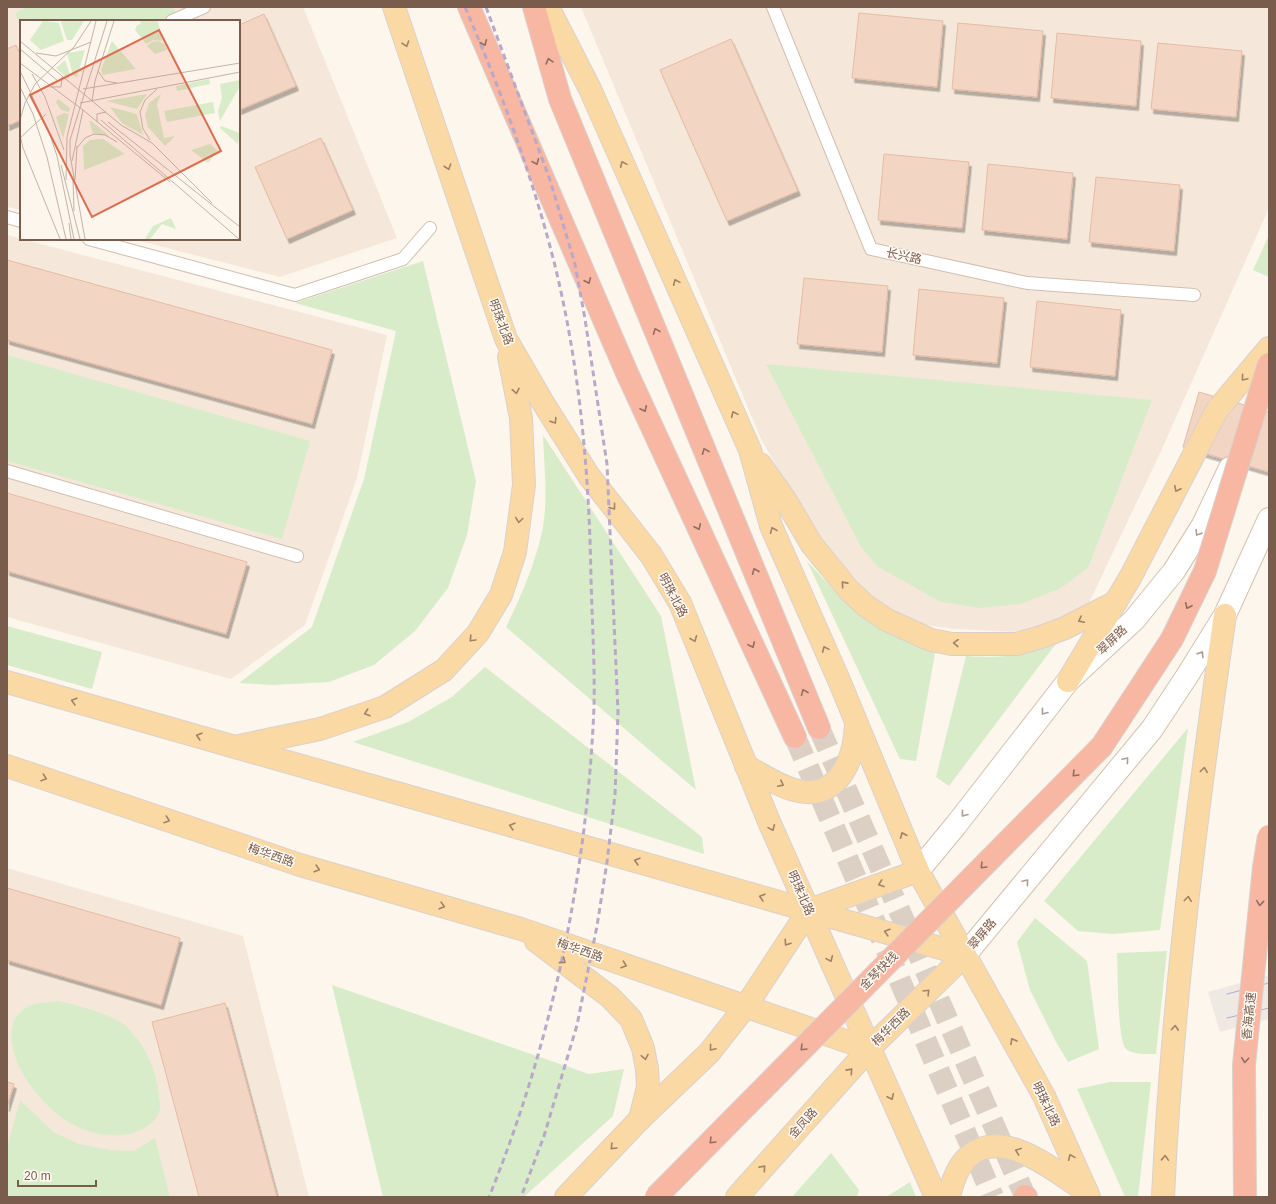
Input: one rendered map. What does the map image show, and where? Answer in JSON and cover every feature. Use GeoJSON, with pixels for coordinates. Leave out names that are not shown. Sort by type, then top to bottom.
{"type":"FeatureCollection","features":[{"type":"Feature","properties":{"kind":"highway"},"geometry":{"type":"LineString","coordinates":[[469,7],[628,373],[795,737]]}},
{"type":"Feature","properties":{"kind":"highway"},"geometry":{"type":"LineString","coordinates":[[534,7],[560,99],[819,728]]}},
{"type":"Feature","properties":{"kind":"highway","name":"金琴快线"},"geometry":{"type":"LineString","coordinates":[[656,1197],[1102,746],[1172,640],[1205,571],[1269,364]]}},
{"type":"Feature","properties":{"kind":"highway","name":"香海高速"},"geometry":{"type":"LineString","coordinates":[[1245,1197],[1244,1065],[1264,867],[1269,836]]}},
{"type":"Feature","properties":{"kind":"main road","name":"明珠北路"},"geometry":{"type":"LineString","coordinates":[[394,7],[506,339],[542,401],[589,476],[651,555],[680,603],[746,766],[808,910],[936,1197]]}},
{"type":"Feature","properties":{"kind":"main road","name":"明珠北路"},"geometry":{"type":"LineString","coordinates":[[548,7],[590,89],[750,450],[771,526],[918,871],[1044,1096],[1088,1195]]}},
{"type":"Feature","properties":{"kind":"main road"},"geometry":{"type":"LineString","coordinates":[[236,747],[320,729],[385,707],[444,670],[478,633],[501,595],[515,552],[524,485],[521,418],[506,339]]}},
{"type":"Feature","properties":{"kind":"main road"},"geometry":{"type":"LineString","coordinates":[[1068,681],[1116,602],[1142,555],[1217,410],[1269,348]]}},
{"type":"Feature","properties":{"kind":"main road","name":"翠屏路"},"geometry":{"type":"LineString","coordinates":[[918,871],[956,825],[1068,681],[1134,620],[1174,571],[1203,525],[1269,384]]}},
{"type":"Feature","properties":{"kind":"main road"},"geometry":{"type":"LineString","coordinates":[[750,450],[786,501],[812,545],[834,573],[866,606],[887,620],[910,632],[931,640],[952,644],[1017,644],[1065,628],[1116,602]]}},
{"type":"Feature","properties":{"kind":"main road","name":"翠屏路"},"geometry":{"type":"LineString","coordinates":[[965,954],[1152,729],[1225,615],[1269,520]]}},
{"type":"Feature","properties":{"kind":"main road"},"geometry":{"type":"LineString","coordinates":[[1164,1197],[1166,1127],[1182,944],[1225,615]]}},
{"type":"Feature","properties":{"kind":"main road"},"geometry":{"type":"LineString","coordinates":[[7,682],[965,954]]}},
{"type":"Feature","properties":{"kind":"main road"},"geometry":{"type":"LineString","coordinates":[[746,766],[783,786],[798,791],[810,793],[822,790],[834,783],[848,765],[855,740],[856,724]]}},
{"type":"Feature","properties":{"kind":"main road","name":"梅华西路"},"geometry":{"type":"LineString","coordinates":[[7,766],[300,865],[521,929],[869,1049],[965,954]]}},
{"type":"Feature","properties":{"kind":"main road"},"geometry":{"type":"LineString","coordinates":[[566,1197],[640,1119],[708,1053],[746,1006],[808,910],[918,871]]}},
{"type":"Feature","properties":{"kind":"main road"},"geometry":{"type":"LineString","coordinates":[[521,929],[610,997],[631,1019],[643,1048],[648,1069],[648,1087],[640,1119]]}},
{"type":"Feature","properties":{"kind":"main road","name":"金凤路"},"geometry":{"type":"LineString","coordinates":[[737,1197],[869,1049]]}},
{"type":"Feature","properties":{"kind":"main road"},"geometry":{"type":"LineString","coordinates":[[949,1197],[954,1181],[963,1162],[977,1150],[994,1145],[1014,1149],[1033,1157],[1088,1195]]}},
{"type":"Feature","properties":{"kind":"lane"},"geometry":{"type":"LineString","coordinates":[[174,20],[204,7]]}},
{"type":"Feature","properties":{"kind":"lane","name":"长兴路"},"geometry":{"type":"LineString","coordinates":[[773,7],[871,249],[1027,283],[1194,295]]}},
{"type":"Feature","properties":{"kind":"lane"},"geometry":{"type":"LineString","coordinates":[[7,217],[20,221]]}},
{"type":"Feature","properties":{"kind":"lane"},"geometry":{"type":"LineString","coordinates":[[93,240],[295,295],[403,259],[430,228]]}},
{"type":"Feature","properties":{"kind":"lane"},"geometry":{"type":"LineString","coordinates":[[7,471],[297,556]]}},
{"type":"Feature","properties":{"kind":"shaded area"},"geometry":{"type":"Polygon","coordinates":[[[7,7],[303,7],[397,238],[280,277],[136,240],[240,240],[240,20],[20,20],[20,210],[7,207],[7,7]]]}},
{"type":"Feature","properties":{"kind":"shaded area"},"geometry":{"type":"Polygon","coordinates":[[[581,7],[1269,7],[1269,208],[1162,449],[1087,607],[1050,623],[1017,632],[955,629],[918,624],[872,597],[816,534],[761,439],[581,7]]]}},
{"type":"Feature","properties":{"kind":"shaded area"},"geometry":{"type":"Polygon","coordinates":[[[7,235],[20,238],[20,240],[26,240],[387,335],[357,478],[305,625],[231,679],[7,617],[7,235]]]}},
{"type":"Feature","properties":{"kind":"shaded area"},"geometry":{"type":"Polygon","coordinates":[[[7,868],[243,936],[309,1197],[7,1197],[7,868]]]}},
{"type":"Feature","properties":{"kind":"shaded area"},"geometry":{"type":"Polygon","coordinates":[[[1269,975],[1269,1019],[1220,1032],[1208,992],[1269,975]]]}},
{"type":"Feature","properties":{"kind":"green space"},"geometry":{"type":"Polygon","coordinates":[[[27,7],[173,7],[180,20],[20,20],[20,25],[15,13],[27,7]]]}},
{"type":"Feature","properties":{"kind":"green space"},"geometry":{"type":"Polygon","coordinates":[[[1269,235],[1269,277],[1253,270],[1269,235]]]}},
{"type":"Feature","properties":{"kind":"green space"},"geometry":{"type":"Polygon","coordinates":[[[423,261],[476,481],[467,535],[448,588],[415,631],[374,665],[329,682],[273,685],[239,683],[312,627],[364,479],[396,331],[295,303],[423,261]]]}},
{"type":"Feature","properties":{"kind":"green space"},"geometry":{"type":"Polygon","coordinates":[[[7,355],[310,441],[282,539],[7,461],[7,355]]]}},
{"type":"Feature","properties":{"kind":"green space"},"geometry":{"type":"Polygon","coordinates":[[[766,364],[1152,400],[1088,568],[1061,588],[1021,604],[980,608],[941,602],[878,567],[861,547],[766,364]]]}},
{"type":"Feature","properties":{"kind":"green space"},"geometry":{"type":"Polygon","coordinates":[[[543,435],[661,616],[696,790],[506,627],[528,578],[537,553],[543,527],[545,493],[543,435]]]}},
{"type":"Feature","properties":{"kind":"green space"},"geometry":{"type":"Polygon","coordinates":[[[807,561],[840,596],[867,619],[891,634],[935,653],[916,761],[900,759],[807,561]]]}},
{"type":"Feature","properties":{"kind":"green space"},"geometry":{"type":"Polygon","coordinates":[[[7,626],[102,652],[92,689],[7,665],[7,626]]]}},
{"type":"Feature","properties":{"kind":"green space"},"geometry":{"type":"Polygon","coordinates":[[[1058,641],[949,786],[936,777],[966,656],[992,657],[1013,655],[1034,650],[1058,641]]]}},
{"type":"Feature","properties":{"kind":"green space"},"geometry":{"type":"Polygon","coordinates":[[[485,667],[702,837],[704,854],[353,742],[408,722],[452,697],[485,667]]]}},
{"type":"Feature","properties":{"kind":"green space"},"geometry":{"type":"Polygon","coordinates":[[[1188,728],[1160,930],[1113,934],[1078,931],[1044,901],[1188,728]]]}},
{"type":"Feature","properties":{"kind":"green space"},"geometry":{"type":"Polygon","coordinates":[[[1035,918],[1087,961],[1099,1049],[1068,1062],[1056,1042],[1030,990],[1017,942],[1035,918]]]}},
{"type":"Feature","properties":{"kind":"green space"},"geometry":{"type":"Polygon","coordinates":[[[1167,951],[1156,1054],[1140,1054],[1129,1051],[1123,1043],[1119,1019],[1117,953],[1167,951]]]}},
{"type":"Feature","properties":{"kind":"green space"},"geometry":{"type":"Polygon","coordinates":[[[332,985],[589,1074],[624,1069],[613,1116],[524,1197],[383,1197],[332,985]]]}},
{"type":"Feature","properties":{"kind":"green space"},"geometry":{"type":"Polygon","coordinates":[[[59,1001],[105,1014],[121,1022],[140,1042],[153,1068],[158,1087],[160,1106],[158,1115],[145,1128],[134,1133],[116,1135],[105,1135],[83,1129],[65,1120],[52,1109],[28,1082],[19,1067],[13,1051],[11,1035],[14,1020],[29,1006],[59,1001]]]}},
{"type":"Feature","properties":{"kind":"green space"},"geometry":{"type":"Polygon","coordinates":[[[1110,1082],[1151,1082],[1138,1197],[1125,1197],[1077,1089],[1110,1082]]]}},
{"type":"Feature","properties":{"kind":"green space"},"geometry":{"type":"Polygon","coordinates":[[[20,1100],[53,1132],[79,1144],[110,1150],[134,1151],[155,1138],[170,1197],[7,1197],[7,1148],[20,1100]]]}},
{"type":"Feature","properties":{"kind":"green space"},"geometry":{"type":"Polygon","coordinates":[[[831,1153],[859,1190],[857,1197],[792,1197],[831,1153]]]}},
{"type":"Feature","properties":{"kind":"green space"},"geometry":{"type":"Polygon","coordinates":[[[910,1182],[916,1197],[886,1197],[910,1182]]]}},
{"type":"Feature","properties":{"kind":"building"},"geometry":{"type":"Polygon","coordinates":[[[859,13],[943,21],[937,87],[852,78],[859,13]]]}},
{"type":"Feature","properties":{"kind":"building"},"geometry":{"type":"Polygon","coordinates":[[[264,14],[296,86],[240,110],[240,25],[264,14]]]}},
{"type":"Feature","properties":{"kind":"building"},"geometry":{"type":"Polygon","coordinates":[[[958,23],[1043,31],[1037,97],[952,89],[958,23]]]}},
{"type":"Feature","properties":{"kind":"building"},"geometry":{"type":"Polygon","coordinates":[[[1057,33],[1141,41],[1136,106],[1051,98],[1057,33]]]}},
{"type":"Feature","properties":{"kind":"building"},"geometry":{"type":"Polygon","coordinates":[[[731,39],[798,191],[727,221],[660,70],[731,39]]]}},
{"type":"Feature","properties":{"kind":"building"},"geometry":{"type":"Polygon","coordinates":[[[1158,43],[1242,51],[1236,117],[1151,109],[1158,43]]]}},
{"type":"Feature","properties":{"kind":"building"},"geometry":{"type":"Polygon","coordinates":[[[16,45],[20,54],[20,120],[7,126],[7,49],[16,45]]]}},
{"type":"Feature","properties":{"kind":"building"},"geometry":{"type":"Polygon","coordinates":[[[321,138],[353,210],[287,239],[255,167],[321,138]]]}},
{"type":"Feature","properties":{"kind":"building"},"geometry":{"type":"Polygon","coordinates":[[[884,154],[969,162],[962,228],[878,220],[884,154]]]}},
{"type":"Feature","properties":{"kind":"building"},"geometry":{"type":"Polygon","coordinates":[[[988,164],[1073,173],[1067,239],[982,230],[988,164]]]}},
{"type":"Feature","properties":{"kind":"building"},"geometry":{"type":"Polygon","coordinates":[[[1096,177],[1180,185],[1174,251],[1089,242],[1096,177]]]}},
{"type":"Feature","properties":{"kind":"building"},"geometry":{"type":"Polygon","coordinates":[[[7,260],[332,350],[312,424],[7,340],[7,260]]]}},
{"type":"Feature","properties":{"kind":"building"},"geometry":{"type":"Polygon","coordinates":[[[804,278],[888,286],[882,352],[797,344],[804,278]]]}},
{"type":"Feature","properties":{"kind":"building"},"geometry":{"type":"Polygon","coordinates":[[[919,289],[1004,298],[997,363],[913,355],[919,289]]]}},
{"type":"Feature","properties":{"kind":"building"},"geometry":{"type":"Polygon","coordinates":[[[1037,301],[1121,310],[1115,376],[1030,367],[1037,301]]]}},
{"type":"Feature","properties":{"kind":"building"},"geometry":{"type":"Polygon","coordinates":[[[1199,392],[1269,412],[1269,472],[1183,447],[1199,392]]]}},
{"type":"Feature","properties":{"kind":"building"},"geometry":{"type":"Polygon","coordinates":[[[7,493],[247,562],[226,634],[7,571],[7,493]]]}},
{"type":"Feature","properties":{"kind":"building"},"geometry":{"type":"Polygon","coordinates":[[[7,888],[180,938],[161,1005],[7,960],[7,888]]]}},
{"type":"Feature","properties":{"kind":"building"},"geometry":{"type":"Polygon","coordinates":[[[225,1003],[277,1197],[199,1197],[152,1022],[225,1003]]]}},
{"type":"Feature","properties":{"kind":"building"},"geometry":{"type":"Polygon","coordinates":[[[7,1082],[14,1084],[7,1107],[7,1082]]]}},
{"type":"Feature","properties":{"kind":"tunnel"},"geometry":{"type":"LineString","coordinates":[[819,728],[1025,1196]]}},
{"type":"Feature","properties":{"kind":"tunnel"},"geometry":{"type":"LineString","coordinates":[[795,737],[993,1197]]}},
{"type":"Feature","properties":{"kind":"tram line"},"geometry":{"type":"LineString","coordinates":[[1227,994],[1269,983]]}},
{"type":"Feature","properties":{"kind":"tram line"},"geometry":{"type":"LineString","coordinates":[[1227,1018],[1269,1008]]}},
{"type":"Feature","properties":{"kind":"railway"},"geometry":{"type":"LineString","coordinates":[[465,7],[490,67],[533,188],[551,250],[569,331],[581,413],[588,495],[594,675],[594,707],[584,833],[562,957],[548,1018],[531,1079],[489,1197]]}},
{"type":"Feature","properties":{"kind":"railway"},"geometry":{"type":"LineString","coordinates":[[486,7],[550,180],[575,264],[607,464],[618,712],[615,795],[597,926],[577,1025],[544,1136],[521,1197]]}}]}
